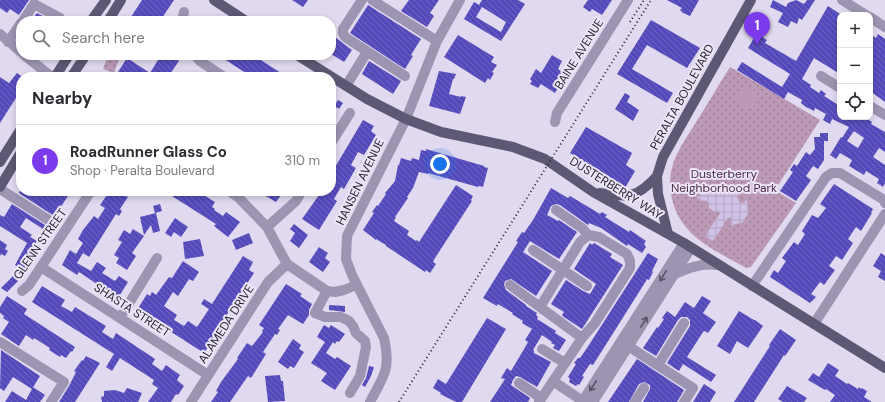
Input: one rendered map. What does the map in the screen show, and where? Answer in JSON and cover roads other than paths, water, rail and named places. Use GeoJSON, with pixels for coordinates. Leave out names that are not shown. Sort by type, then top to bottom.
{"type":"FeatureCollection","features":[{"type":"Feature","properties":{"kind":"main road"},"geometry":{"type":"LineString","coordinates":[[95,16],[106,0]]}},
{"type":"Feature","properties":{"kind":"main road"},"geometry":{"type":"LineString","coordinates":[[111,16],[121,0]]}},
{"type":"Feature","properties":{"kind":"main road"},"geometry":{"type":"LineString","coordinates":[[214,0],[238,16]]}},
{"type":"Feature","properties":{"kind":"main road","name":"PERALTA BOULEVARD"},"geometry":{"type":"LineString","coordinates":[[668,234],[658,194],[657,176],[663,157],[751,0]]}},
{"type":"Feature","properties":{"kind":"main road"},"geometry":{"type":"LineString","coordinates":[[57,72],[65,60]]}},
{"type":"Feature","properties":{"kind":"main road"},"geometry":{"type":"LineString","coordinates":[[74,72],[83,60]]}},
{"type":"Feature","properties":{"kind":"main road","name":"DUSTERBERRY WAY"},"geometry":{"type":"LineString","coordinates":[[305,60],[324,72]]}},
{"type":"Feature","properties":{"kind":"main road","name":"DUSTERBERRY WAY"},"geometry":{"type":"LineString","coordinates":[[336,80],[366,99],[406,119],[441,132],[513,147],[545,159],[593,192],[668,234],[885,368]]}},
{"type":"Feature","properties":{"kind":"main road"},"geometry":{"type":"LineString","coordinates":[[0,162],[16,137]]}},
{"type":"Feature","properties":{"kind":"main road"},"geometry":{"type":"LineString","coordinates":[[0,188],[16,161]]}},
{"type":"Feature","properties":{"kind":"main road"},"geometry":{"type":"LineString","coordinates":[[593,192],[634,195],[646,188],[657,176]]}},
{"type":"Feature","properties":{"kind":"street"},"geometry":{"type":"LineString","coordinates":[[362,0],[343,29],[345,37],[405,76]]}},
{"type":"Feature","properties":{"kind":"street"},"geometry":{"type":"LineString","coordinates":[[372,0],[437,41]]}},
{"type":"Feature","properties":{"kind":"street","name":"HANSEN AVENUE"},"geometry":{"type":"LineString","coordinates":[[370,402],[385,373],[387,361],[386,350],[384,338],[356,284],[346,259],[347,236],[406,119],[437,41],[460,0]]}},
{"type":"Feature","properties":{"kind":"street","name":"BAINE AVENUE"},"geometry":{"type":"LineString","coordinates":[[555,122],[557,113],[628,0]]}},
{"type":"Feature","properties":{"kind":"street"},"geometry":{"type":"LineString","coordinates":[[842,0],[861,12]]}},
{"type":"Feature","properties":{"kind":"street"},"geometry":{"type":"LineString","coordinates":[[26,16],[34,4],[56,16]]}},
{"type":"Feature","properties":{"kind":"street"},"geometry":{"type":"LineString","coordinates":[[873,19],[885,26]]}},
{"type":"Feature","properties":{"kind":"street"},"geometry":{"type":"LineString","coordinates":[[8,42],[16,31]]}},
{"type":"Feature","properties":{"kind":"street"},"geometry":{"type":"LineString","coordinates":[[0,34],[16,48]]}},
{"type":"Feature","properties":{"kind":"street"},"geometry":{"type":"LineString","coordinates":[[346,86],[367,52]]}},
{"type":"Feature","properties":{"kind":"street"},"geometry":{"type":"LineString","coordinates":[[31,60],[46,72]]}},
{"type":"Feature","properties":{"kind":"street"},"geometry":{"type":"LineString","coordinates":[[199,60],[216,72]]}},
{"type":"Feature","properties":{"kind":"street"},"geometry":{"type":"LineString","coordinates":[[821,76],[837,86]]}},
{"type":"Feature","properties":{"kind":"street"},"geometry":{"type":"LineString","coordinates":[[873,108],[885,115]]}},
{"type":"Feature","properties":{"kind":"street"},"geometry":{"type":"LineString","coordinates":[[336,136],[350,113]]}},
{"type":"Feature","properties":{"kind":"street"},"geometry":{"type":"LineString","coordinates":[[752,286],[826,177],[832,173],[840,173],[884,200],[885,203]]}},
{"type":"Feature","properties":{"kind":"street"},"geometry":{"type":"LineString","coordinates":[[0,188],[55,224]]}},
{"type":"Feature","properties":{"kind":"street","name":"GLENN STREET"},"geometry":{"type":"LineString","coordinates":[[22,291],[29,285],[89,196]]}},
{"type":"Feature","properties":{"kind":"street"},"geometry":{"type":"LineString","coordinates":[[236,196],[267,227],[287,264],[327,291],[335,292],[344,290],[356,284]]}},
{"type":"Feature","properties":{"kind":"street"},"geometry":{"type":"LineString","coordinates":[[267,227],[296,201],[299,196]]}},
{"type":"Feature","properties":{"kind":"street"},"geometry":{"type":"LineString","coordinates":[[519,383],[540,400],[582,338],[595,323],[630,268],[630,261],[627,254],[599,237],[588,235],[582,228],[556,210]]}},
{"type":"Feature","properties":{"kind":"street"},"geometry":{"type":"LineString","coordinates":[[814,324],[885,214]]}},
{"type":"Feature","properties":{"kind":"street"},"geometry":{"type":"LineString","coordinates":[[540,308],[580,242],[588,235]]}},
{"type":"Feature","properties":{"kind":"street"},"geometry":{"type":"LineString","coordinates":[[585,402],[628,346],[674,275],[687,246]]}},
{"type":"Feature","properties":{"kind":"street"},"geometry":{"type":"LineString","coordinates":[[585,402],[687,246]]}},
{"type":"Feature","properties":{"kind":"street"},"geometry":{"type":"LineString","coordinates":[[533,250],[587,286]]}},
{"type":"Feature","properties":{"kind":"street"},"geometry":{"type":"LineString","coordinates":[[120,318],[157,258]]}},
{"type":"Feature","properties":{"kind":"street","name":"ALAMEDA DRIVE"},"geometry":{"type":"LineString","coordinates":[[191,402],[268,282],[287,264]]}},
{"type":"Feature","properties":{"kind":"street"},"geometry":{"type":"LineString","coordinates":[[674,275],[694,266],[706,264],[717,265]]}},
{"type":"Feature","properties":{"kind":"street","name":"SHASTA STREET"},"geometry":{"type":"LineString","coordinates":[[41,267],[208,375]]}},
{"type":"Feature","properties":{"kind":"street"},"geometry":{"type":"LineString","coordinates":[[510,285],[582,338]]}},
{"type":"Feature","properties":{"kind":"street"},"geometry":{"type":"LineString","coordinates":[[327,291],[315,313],[325,317],[341,317],[349,321],[356,333],[366,341],[360,376],[350,393]]}},
{"type":"Feature","properties":{"kind":"street"},"geometry":{"type":"LineString","coordinates":[[658,365],[684,323]]}},
{"type":"Feature","properties":{"kind":"street"},"geometry":{"type":"LineString","coordinates":[[0,342],[64,382],[51,402]]}},
{"type":"Feature","properties":{"kind":"street"},"geometry":{"type":"LineString","coordinates":[[628,346],[693,388],[684,402]]}},
{"type":"Feature","properties":{"kind":"street"},"geometry":{"type":"LineString","coordinates":[[542,349],[565,363]]}},
{"type":"Feature","properties":{"kind":"street"},"geometry":{"type":"LineString","coordinates":[[553,381],[585,402]]}},
{"type":"Feature","properties":{"kind":"street"},"geometry":{"type":"LineString","coordinates":[[635,402],[644,388]]}},
{"type":"Feature","properties":{"kind":"railway"},"geometry":{"type":"LineString","coordinates":[[630,22],[644,0]]}},
{"type":"Feature","properties":{"kind":"railway"},"geometry":{"type":"LineString","coordinates":[[399,402],[651,0]]}},
{"type":"Feature","properties":{"kind":"place","name":"RoadRunner Glass Co"},"geometry":{"type":"Point","coordinates":[757,45]}},
{"type":"Feature","properties":{"kind":"park label","name":"Dusterberry Neighborhood Park"},"geometry":{"type":"Point","coordinates":[724,181]}}]}
